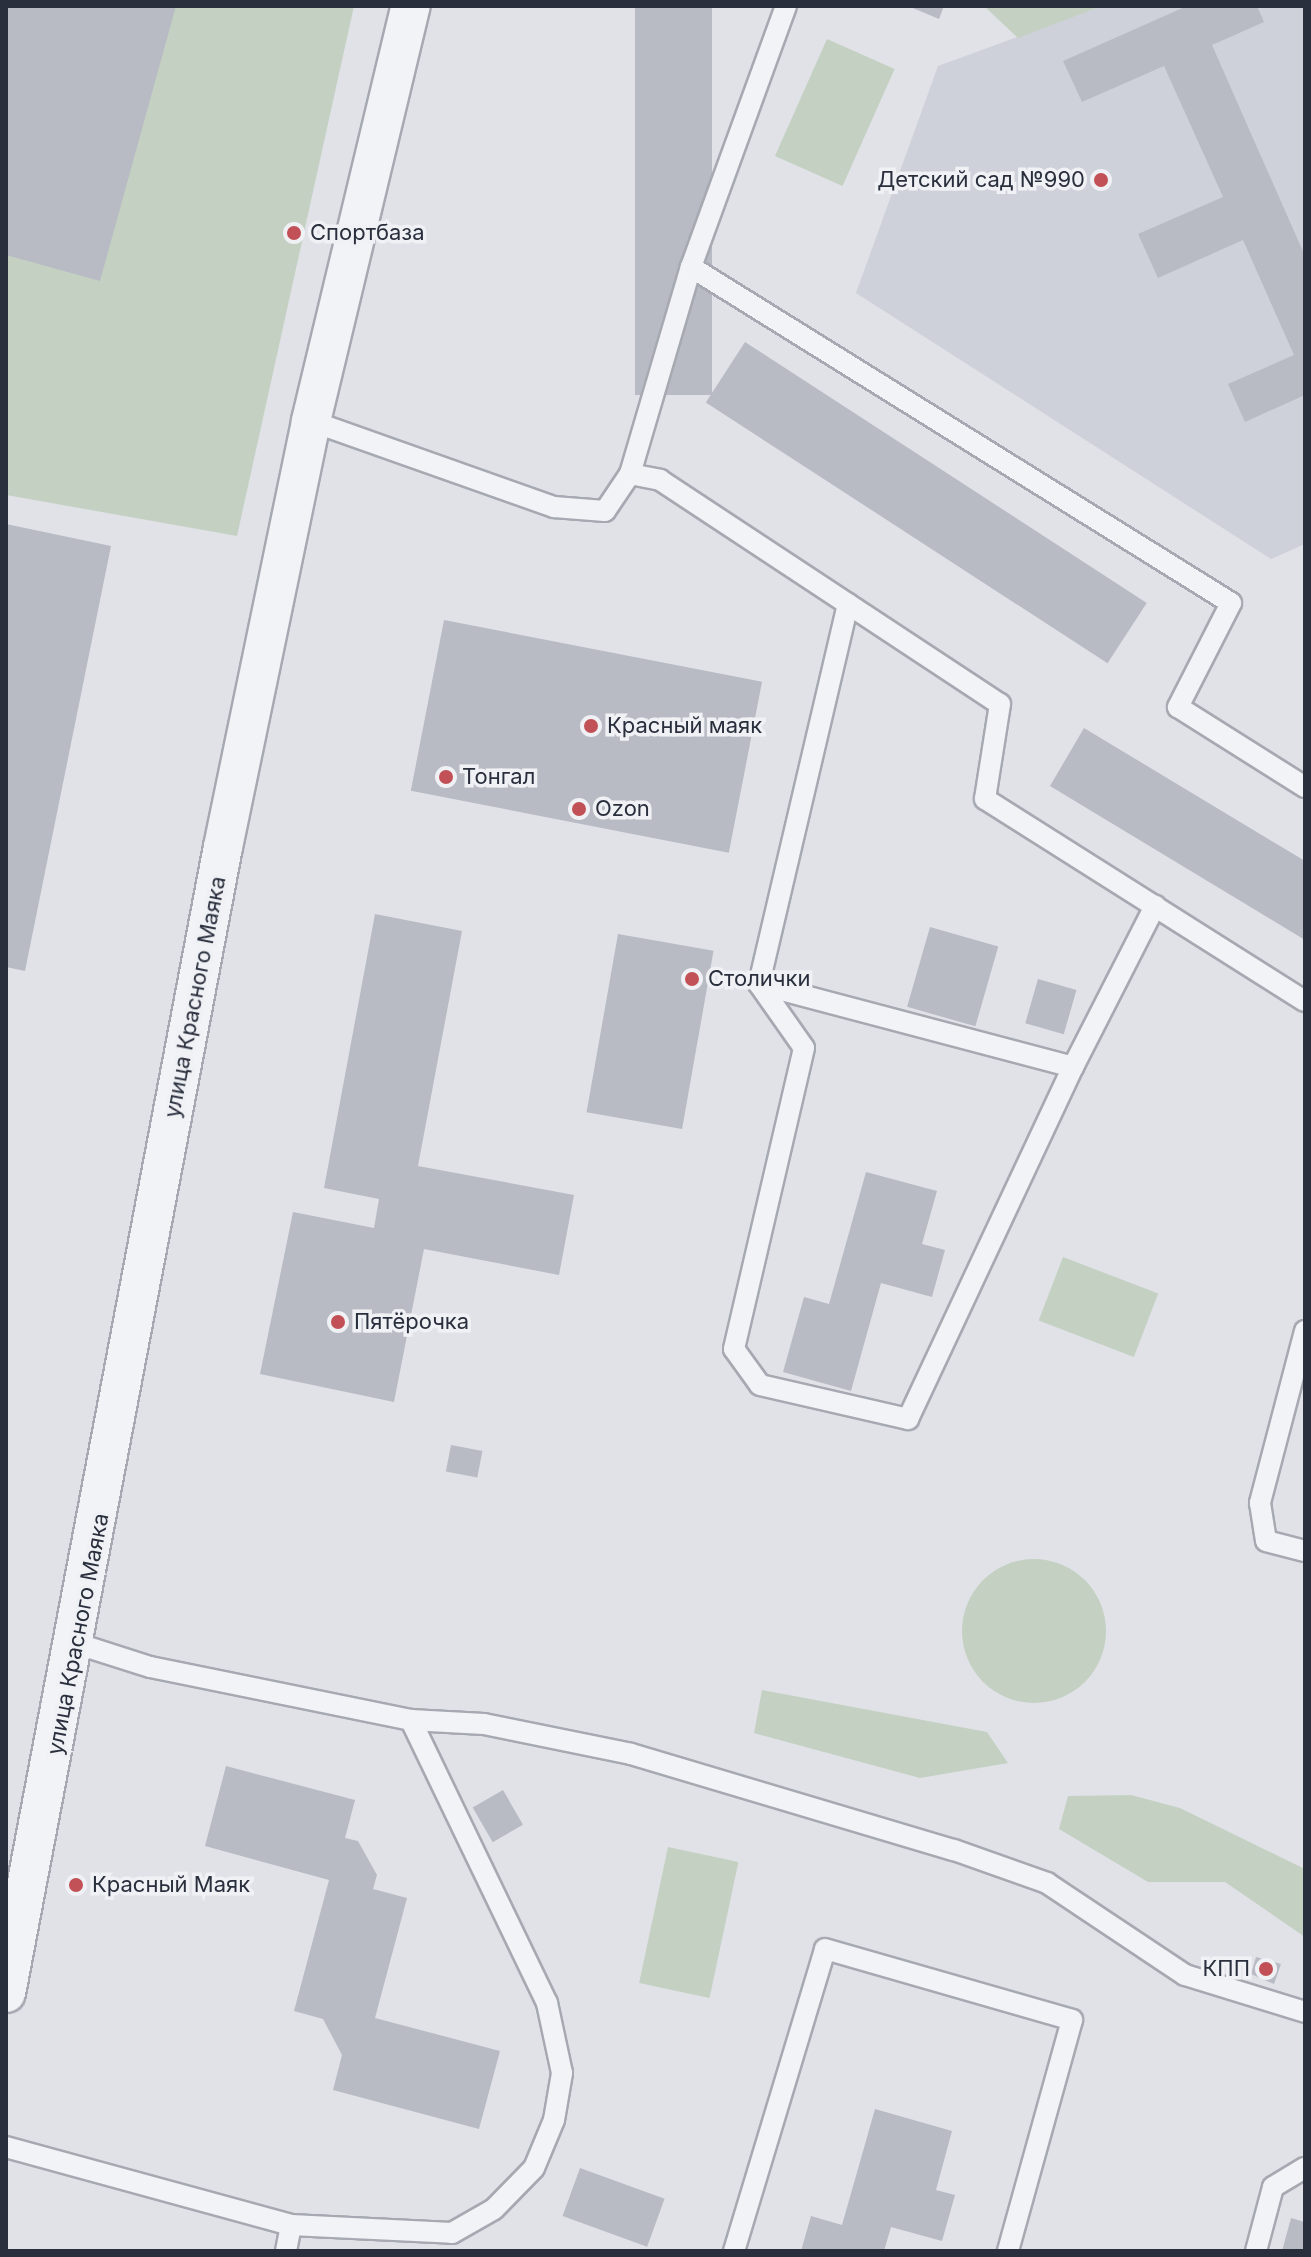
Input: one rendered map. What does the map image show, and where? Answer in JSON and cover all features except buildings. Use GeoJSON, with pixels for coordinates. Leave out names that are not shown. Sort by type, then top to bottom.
{"type":"FeatureCollection","features":[{"type":"Feature","properties":{"kind":"street","name":"улица Красного Маяка"},"geometry":{"type":"LineString","coordinates":[[6,1993],[78,1644],[221,861],[311,421],[411,6]]}},
{"type":"Feature","properties":{"kind":"lane"},"geometry":{"type":"LineString","coordinates":[[311,421],[554,507],[605,511],[630,474],[691,267],[786,6]]}},
{"type":"Feature","properties":{"kind":"lane"},"geometry":{"type":"LineString","coordinates":[[691,267],[1231,603],[1178,707],[1305,787]]}},
{"type":"Feature","properties":{"kind":"lane"},"geometry":{"type":"LineString","coordinates":[[630,474],[660,480],[1000,704],[985,799],[1305,1001]]}},
{"type":"Feature","properties":{"kind":"lane"},"geometry":{"type":"LineString","coordinates":[[848,604],[759,984],[804,1048],[734,1349],[760,1385],[908,1419],[1073,1067],[1155,906]]}},
{"type":"Feature","properties":{"kind":"lane"},"geometry":{"type":"LineString","coordinates":[[759,984],[1073,1067]]}},
{"type":"Feature","properties":{"kind":"lane"},"geometry":{"type":"LineString","coordinates":[[1305,1331],[1260,1503],[1266,1541],[1305,1551]]}},
{"type":"Feature","properties":{"kind":"lane"},"geometry":{"type":"LineString","coordinates":[[78,1644],[150,1667],[411,1720],[484,1724],[631,1754],[954,1850],[1047,1883],[1185,1975],[1305,2012]]}},
{"type":"Feature","properties":{"kind":"lane"},"geometry":{"type":"LineString","coordinates":[[6,2147],[291,2225],[452,2233],[494,2209],[534,2168],[554,2120],[562,2073],[547,2003],[411,1720]]}},
{"type":"Feature","properties":{"kind":"lane"},"geometry":{"type":"LineString","coordinates":[[734,2251],[825,1949],[1072,2020],[1008,2251]]}},
{"type":"Feature","properties":{"kind":"lane"},"geometry":{"type":"LineString","coordinates":[[1256,2251],[1273,2187],[1305,2168]]}},
{"type":"Feature","properties":{"kind":"lane"},"geometry":{"type":"LineString","coordinates":[[286,2251],[291,2225]]}},
{"type":"Feature","properties":{"kind":"shaded area","name":"Детский сад №990"},"geometry":{"type":"Polygon","coordinates":[[[1102,6],[1305,6],[1305,544],[1271,559],[856,293],[938,66],[1102,6]]]}},
{"type":"Feature","properties":{"kind":"green space"},"geometry":{"type":"Polygon","coordinates":[[[6,6],[354,6],[237,536],[6,495],[6,6]]]}},
{"type":"Feature","properties":{"kind":"green space"},"geometry":{"type":"Polygon","coordinates":[[[984,6],[1102,6],[1018,38],[984,6]]]}},
{"type":"Feature","properties":{"kind":"green space"},"geometry":{"type":"Polygon","coordinates":[[[827,39],[895,69],[843,186],[775,156],[827,39]]]}},
{"type":"Feature","properties":{"kind":"green space"},"geometry":{"type":"Polygon","coordinates":[[[1063,1257],[1158,1294],[1134,1357],[1039,1320],[1063,1257]]]}},
{"type":"Feature","properties":{"kind":"green space"},"geometry":{"type":"Polygon","coordinates":[[[1034,1559],[1062,1564],[1085,1580],[1101,1603],[1106,1631],[1101,1659],[1085,1682],[1062,1698],[1034,1703],[1006,1698],[983,1682],[967,1659],[962,1631],[967,1603],[983,1580],[1006,1564],[1034,1559]]]}},
{"type":"Feature","properties":{"kind":"green space"},"geometry":{"type":"Polygon","coordinates":[[[762,1690],[987,1732],[1008,1763],[920,1778],[754,1733],[762,1690]]]}},
{"type":"Feature","properties":{"kind":"green space"},"geometry":{"type":"Polygon","coordinates":[[[1131,1795],[1180,1808],[1305,1869],[1305,1937],[1225,1882],[1148,1882],[1059,1829],[1068,1796],[1131,1795]]]}},
{"type":"Feature","properties":{"kind":"green space"},"geometry":{"type":"Polygon","coordinates":[[[668,1847],[738,1862],[710,1998],[639,1983],[668,1847]]]}},
{"type":"Feature","properties":{"kind":"place","name":"Детский сад №990"},"geometry":{"type":"Point","coordinates":[1101,180]}},
{"type":"Feature","properties":{"kind":"place","name":"Спортбаза"},"geometry":{"type":"Point","coordinates":[294,233]}},
{"type":"Feature","properties":{"kind":"place","name":"Красный маяк"},"geometry":{"type":"Point","coordinates":[591,726]}},
{"type":"Feature","properties":{"kind":"place","name":"Тонгал"},"geometry":{"type":"Point","coordinates":[446,777]}},
{"type":"Feature","properties":{"kind":"place","name":"Ozon"},"geometry":{"type":"Point","coordinates":[579,809]}},
{"type":"Feature","properties":{"kind":"place","name":"Столички"},"geometry":{"type":"Point","coordinates":[692,979]}},
{"type":"Feature","properties":{"kind":"place","name":"Пятёрочка"},"geometry":{"type":"Point","coordinates":[338,1322]}},
{"type":"Feature","properties":{"kind":"place","name":"Красный Маяк"},"geometry":{"type":"Point","coordinates":[76,1885]}},
{"type":"Feature","properties":{"kind":"place","name":"КПП"},"geometry":{"type":"Point","coordinates":[1266,1969]}}]}
